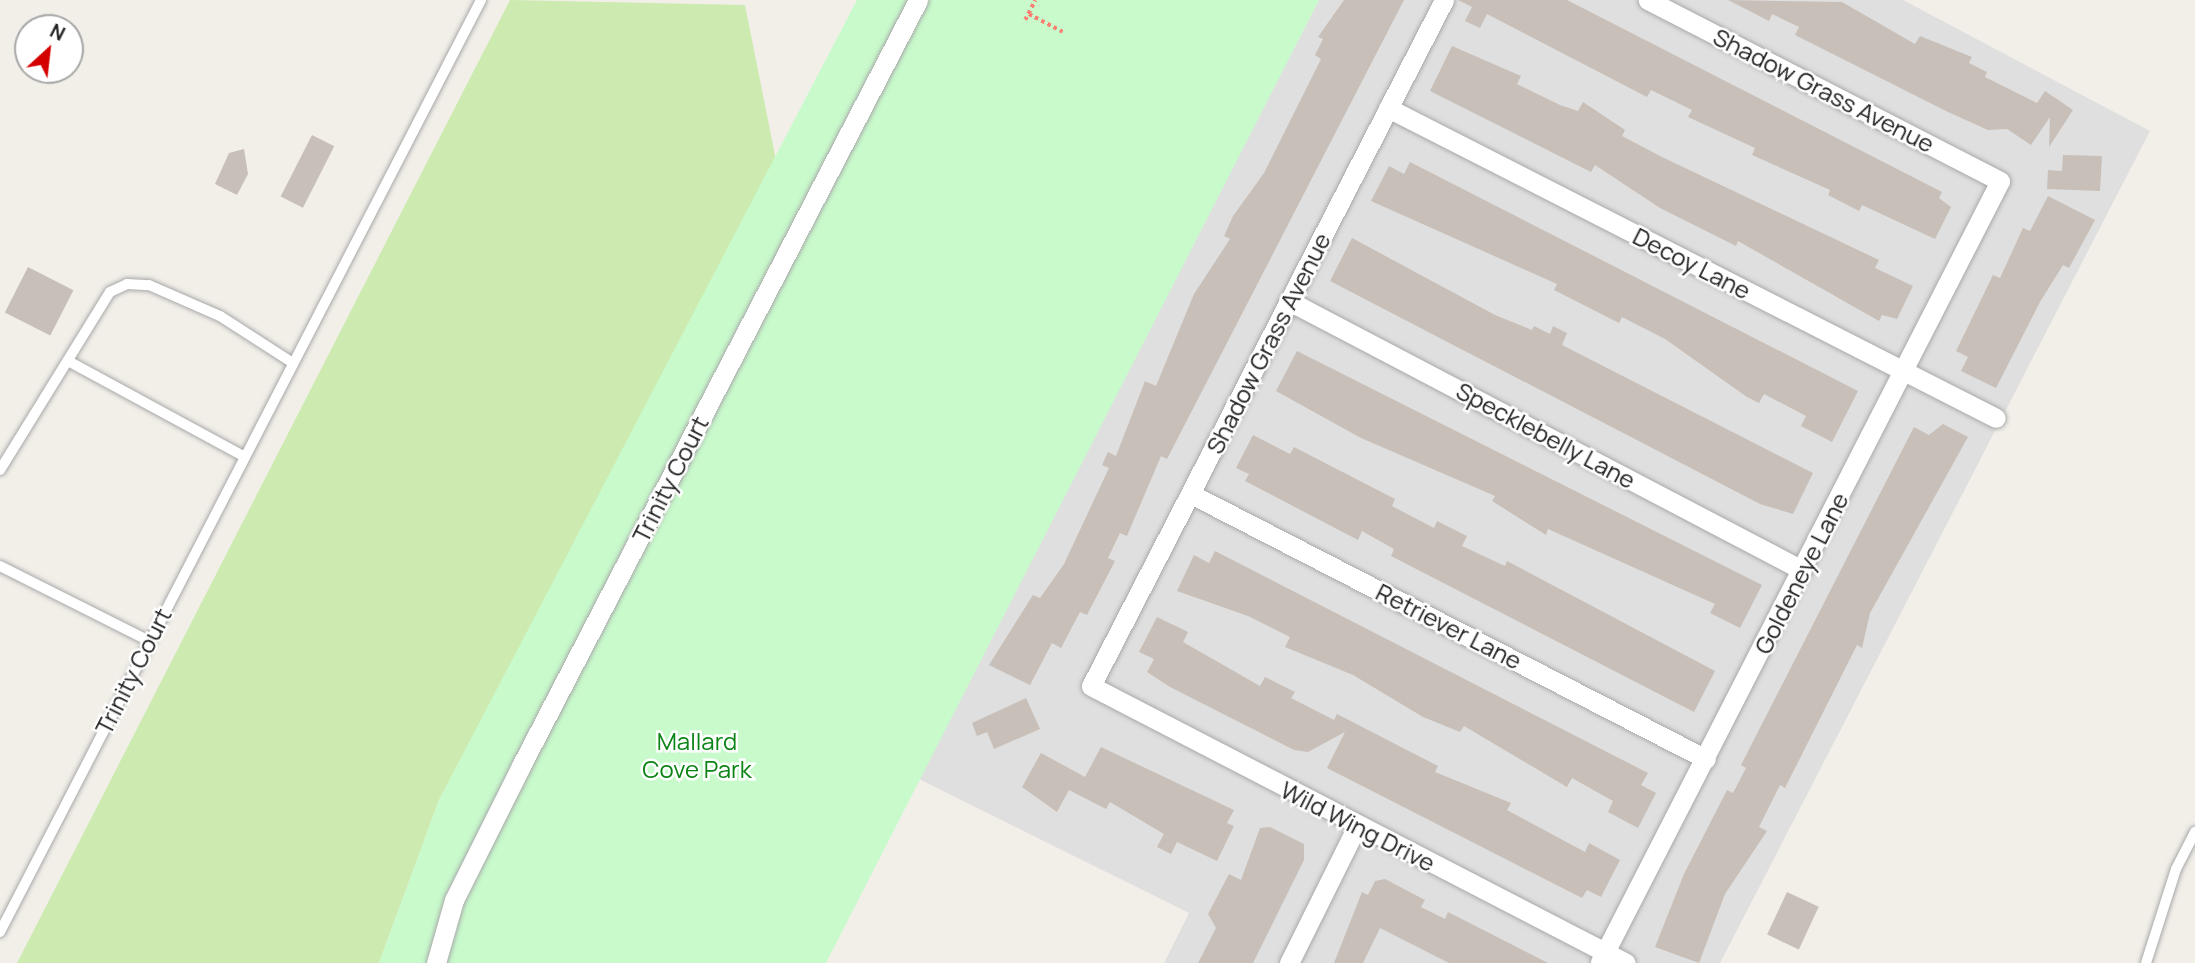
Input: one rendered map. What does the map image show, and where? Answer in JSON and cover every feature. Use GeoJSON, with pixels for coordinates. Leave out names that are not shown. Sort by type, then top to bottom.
{"type":"FeatureCollection","features":[{"type":"Feature","properties":{"kind":"street","name":"Trinity Court"},"geometry":{"type":"LineString","coordinates":[[436,963],[454,901],[521,766],[918,0]]}},
{"type":"Feature","properties":{"kind":"street","name":"Shadow Grass Avenue"},"geometry":{"type":"LineString","coordinates":[[1091,686],[1444,0]]}},
{"type":"Feature","properties":{"kind":"street","name":"Shadow Grass Avenue"},"geometry":{"type":"LineString","coordinates":[[1648,0],[2000,181]]}},
{"type":"Feature","properties":{"kind":"street","name":"Decoy Lane"},"geometry":{"type":"LineString","coordinates":[[1388,108],[1996,418]]}},
{"type":"Feature","properties":{"kind":"street","name":"Goldeneye Lane"},"geometry":{"type":"LineString","coordinates":[[1602,958],[2000,181]]}},
{"type":"Feature","properties":{"kind":"street","name":"Specklebelly Lane"},"geometry":{"type":"LineString","coordinates":[[1289,301],[1802,570]]}},
{"type":"Feature","properties":{"kind":"street","name":"Retriever Lane"},"geometry":{"type":"LineString","coordinates":[[1191,494],[1706,759]]}},
{"type":"Feature","properties":{"kind":"street","name":"Wild Wing Drive"},"geometry":{"type":"LineString","coordinates":[[1091,686],[1602,958],[1626,963]]}},
{"type":"Feature","properties":{"kind":"street"},"geometry":{"type":"LineString","coordinates":[[1289,963],[1357,826]]}},
{"type":"Feature","properties":{"kind":"lane","name":"Trinity Court"},"geometry":{"type":"LineString","coordinates":[[0,932],[481,0]]}},
{"type":"Feature","properties":{"kind":"lane"},"geometry":{"type":"LineString","coordinates":[[0,470],[70,362],[110,292],[127,284],[149,285],[220,316],[293,363]]}},
{"type":"Feature","properties":{"kind":"lane"},"geometry":{"type":"LineString","coordinates":[[70,362],[245,457]]}},
{"type":"Feature","properties":{"kind":"lane"},"geometry":{"type":"LineString","coordinates":[[0,566],[149,641]]}},
{"type":"Feature","properties":{"kind":"lane"},"geometry":{"type":"LineString","coordinates":[[2146,963],[2176,869],[2195,832]]}},
{"type":"Feature","properties":{"kind":"path"},"geometry":{"type":"LineString","coordinates":[[1025,20],[1035,0]]}},
{"type":"Feature","properties":{"kind":"path"},"geometry":{"type":"LineString","coordinates":[[1028,14],[1063,32]]}},
{"type":"Feature","properties":{"kind":"shaded area"},"geometry":{"type":"Polygon","coordinates":[[[1319,0],[1903,0],[2150,131],[1720,963],[1164,963],[1189,913],[917,778],[1319,0]]]}},
{"type":"Feature","properties":{"kind":"green space"},"geometry":{"type":"Polygon","coordinates":[[[510,0],[745,5],[776,160],[439,800],[379,963],[17,963],[510,0]]]}},
{"type":"Feature","properties":{"kind":"green space","name":"Mallard Cove Park"},"geometry":{"type":"Polygon","coordinates":[[[857,0],[1319,0],[826,963],[379,963],[439,800],[857,0]]]}},
{"type":"Feature","properties":{"kind":"building"},"geometry":{"type":"Polygon","coordinates":[[[1344,0],[1404,0],[1167,459],[1161,456],[1127,536],[1120,533],[1108,558],[1115,561],[1087,615],[1080,612],[1061,648],[1052,643],[1030,685],[989,665],[1033,595],[1040,598],[1064,564],[1109,468],[1102,465],[1108,452],[1116,456],[1145,381],[1156,386],[1194,294],[1230,239],[1224,236],[1233,216],[1264,173],[1321,59],[1315,55],[1323,39],[1318,37],[1344,0]]]}},
{"type":"Feature","properties":{"kind":"building"},"geometry":{"type":"Polygon","coordinates":[[[1458,0],[1567,0],[1942,192],[1939,198],[1951,207],[1935,239],[1862,205],[1859,211],[1828,195],[1830,190],[1752,155],[1755,148],[1688,117],[1692,110],[1651,90],[1647,97],[1487,14],[1480,28],[1465,21],[1472,7],[1458,0]]]}},
{"type":"Feature","properties":{"kind":"building"},"geometry":{"type":"Polygon","coordinates":[[[1728,0],[1842,2],[1915,44],[1920,36],[1972,57],[1969,63],[1987,72],[1985,77],[2037,103],[2045,91],[2073,110],[2049,147],[2050,117],[2031,145],[2007,129],[1988,130],[1948,112],[1795,35],[1799,27],[1772,14],[1769,21],[1728,0]]]}},
{"type":"Feature","properties":{"kind":"building"},"geometry":{"type":"Polygon","coordinates":[[[1452,46],[1521,76],[1517,84],[1560,105],[1578,111],[1583,102],[1625,130],[1622,136],[1879,260],[1875,268],[1913,286],[1897,319],[1882,315],[1879,321],[1738,241],[1736,246],[1660,208],[1595,165],[1591,172],[1430,91],[1452,46]]]}},
{"type":"Feature","properties":{"kind":"building"},"geometry":{"type":"Polygon","coordinates":[[[312,135],[334,146],[303,208],[281,196],[312,135]]]}},
{"type":"Feature","properties":{"kind":"building"},"geometry":{"type":"Polygon","coordinates":[[[244,149],[248,174],[237,195],[215,184],[229,153],[244,149]]]}},
{"type":"Feature","properties":{"kind":"building"},"geometry":{"type":"Polygon","coordinates":[[[2063,155],[2102,156],[2100,191],[2047,189],[2048,170],[2062,171],[2063,155]]]}},
{"type":"Feature","properties":{"kind":"building"},"geometry":{"type":"Polygon","coordinates":[[[1410,162],[1858,391],[1832,442],[1801,426],[1806,416],[1764,394],[1759,403],[1747,397],[1665,339],[1622,317],[1619,323],[1554,290],[1557,284],[1371,201],[1389,166],[1404,174],[1410,162]]]}},
{"type":"Feature","properties":{"kind":"building"},"geometry":{"type":"Polygon","coordinates":[[[2048,196],[2095,220],[2069,268],[2063,265],[2040,302],[1996,388],[1961,371],[1968,357],[1956,351],[1993,275],[2000,278],[2023,228],[2030,231],[2048,196]]]}},
{"type":"Feature","properties":{"kind":"building"},"geometry":{"type":"Polygon","coordinates":[[[1352,238],[1495,315],[1532,330],[1534,326],[1550,334],[1553,326],[1567,333],[1562,345],[1813,473],[1793,514],[1760,504],[1330,281],[1352,238]]]}},
{"type":"Feature","properties":{"kind":"building"},"geometry":{"type":"Polygon","coordinates":[[[28,267],[73,290],[50,336],[5,312],[28,267]]]}},
{"type":"Feature","properties":{"kind":"building"},"geometry":{"type":"Polygon","coordinates":[[[1297,351],[1762,585],[1740,628],[1710,613],[1715,604],[1548,529],[1546,535],[1492,501],[1495,496],[1361,438],[1276,391],[1297,351]]]}},
{"type":"Feature","properties":{"kind":"building"},"geometry":{"type":"Polygon","coordinates":[[[1943,424],[1968,437],[1870,613],[1862,648],[1857,645],[1785,788],[1780,785],[1759,827],[1767,831],[1725,894],[1699,963],[1655,947],[1684,874],[1727,790],[1733,793],[1746,768],[1741,765],[1914,427],[1929,435],[1943,424]]]}},
{"type":"Feature","properties":{"kind":"building"},"geometry":{"type":"Polygon","coordinates":[[[1253,435],[1290,454],[1294,447],[1395,499],[1392,506],[1434,528],[1437,521],[1467,536],[1462,546],[1505,566],[1507,561],[1715,671],[1694,712],[1391,556],[1394,549],[1362,531],[1358,540],[1245,481],[1249,474],[1236,468],[1253,435]]]}},
{"type":"Feature","properties":{"kind":"building"},"geometry":{"type":"Polygon","coordinates":[[[1215,551],[1648,773],[1641,785],[1656,793],[1638,828],[1608,812],[1613,801],[1572,778],[1567,787],[1464,726],[1460,732],[1423,717],[1353,675],[1285,647],[1290,637],[1248,616],[1177,591],[1194,555],[1209,563],[1215,551]]]}},
{"type":"Feature","properties":{"kind":"building"},"geometry":{"type":"Polygon","coordinates":[[[1157,617],[1188,632],[1183,642],[1260,686],[1265,677],[1295,692],[1291,698],[1334,720],[1337,714],[1438,766],[1435,772],[1511,803],[1507,810],[1585,852],[1589,843],[1620,860],[1601,897],[1587,890],[1582,898],[1327,768],[1345,732],[1308,752],[1294,750],[1170,687],[1147,672],[1154,659],[1139,652],[1157,617]]]}},
{"type":"Feature","properties":{"kind":"building"},"geometry":{"type":"Polygon","coordinates":[[[1026,698],[1040,729],[994,749],[987,732],[977,736],[972,723],[1026,698]]]}},
{"type":"Feature","properties":{"kind":"building"},"geometry":{"type":"Polygon","coordinates":[[[1101,747],[1234,810],[1227,823],[1234,826],[1217,861],[1177,842],[1171,854],[1157,847],[1164,834],[1110,802],[1106,809],[1069,790],[1057,812],[1022,787],[1041,753],[1085,777],[1101,747]]]}},
{"type":"Feature","properties":{"kind":"building"},"geometry":{"type":"Polygon","coordinates":[[[1270,827],[1304,844],[1304,860],[1253,963],[1198,963],[1216,928],[1208,914],[1229,874],[1241,880],[1260,828],[1270,827]]]}},
{"type":"Feature","properties":{"kind":"building"},"geometry":{"type":"Polygon","coordinates":[[[1385,879],[1425,900],[1421,907],[1445,919],[1448,912],[1548,963],[1449,963],[1380,928],[1363,963],[1334,963],[1362,892],[1368,895],[1375,881],[1385,879]]]}},
{"type":"Feature","properties":{"kind":"building"},"geometry":{"type":"Polygon","coordinates":[[[1787,892],[1819,907],[1799,949],[1767,935],[1787,892]]]}}]}
